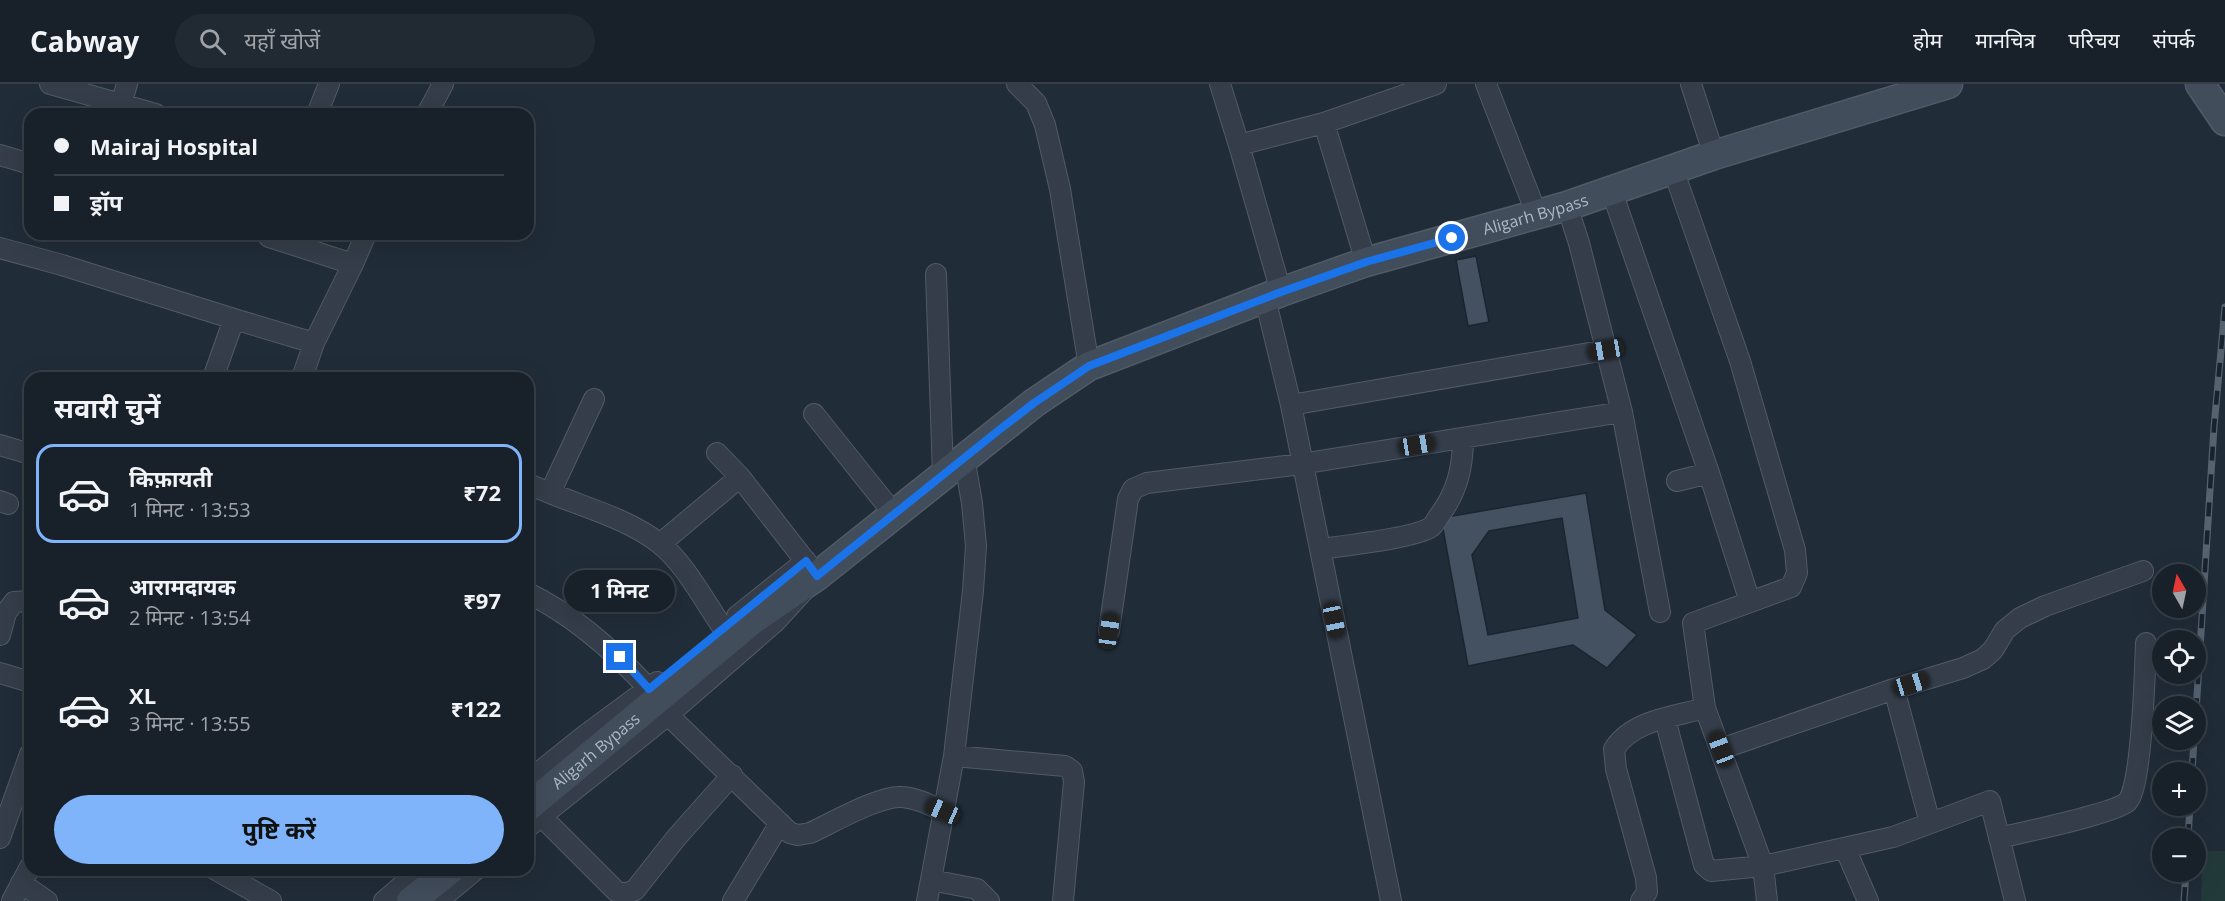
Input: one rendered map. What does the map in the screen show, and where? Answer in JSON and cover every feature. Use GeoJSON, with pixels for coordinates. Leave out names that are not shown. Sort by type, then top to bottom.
{"type":"FeatureCollection","features":[{"type":"Feature","properties":{"kind":"main road","name":"Aligarh Bypass"},"geometry":{"type":"LineString","coordinates":[[534,815],[811,568],[894,514],[1034,403],[1089,366],[1366,262],[1538,215],[1714,154],[1948,84]]}},
{"type":"Feature","properties":{"kind":"main road"},"geometry":{"type":"LineString","coordinates":[[2200,84],[2225,121]]}},
{"type":"Feature","properties":{"kind":"main road"},"geometry":{"type":"LineString","coordinates":[[411,901],[442,876]]}},
{"type":"Feature","properties":{"kind":"street"},"geometry":{"type":"LineString","coordinates":[[51,84],[135,108]]}},
{"type":"Feature","properties":{"kind":"street"},"geometry":{"type":"LineString","coordinates":[[121,104],[127,84]]}},
{"type":"Feature","properties":{"kind":"street"},"geometry":{"type":"LineString","coordinates":[[319,108],[329,84]]}},
{"type":"Feature","properties":{"kind":"street"},"geometry":{"type":"LineString","coordinates":[[430,108],[443,84]]}},
{"type":"Feature","properties":{"kind":"street"},"geometry":{"type":"LineString","coordinates":[[1017,84],[1036,103],[1045,125],[1060,189],[1089,366]]}},
{"type":"Feature","properties":{"kind":"street"},"geometry":{"type":"LineString","coordinates":[[1220,84],[1239,145],[1273,295],[1301,464],[1391,901]]}},
{"type":"Feature","properties":{"kind":"street"},"geometry":{"type":"LineString","coordinates":[[1239,145],[1324,123],[1436,84]]}},
{"type":"Feature","properties":{"kind":"street"},"geometry":{"type":"LineString","coordinates":[[1486,84],[1538,215]]}},
{"type":"Feature","properties":{"kind":"street"},"geometry":{"type":"LineString","coordinates":[[1691,84],[1714,154]]}},
{"type":"Feature","properties":{"kind":"street"},"geometry":{"type":"LineString","coordinates":[[1324,123],[1366,262]]}},
{"type":"Feature","properties":{"kind":"street"},"geometry":{"type":"LineString","coordinates":[[0,155],[24,162]]}},
{"type":"Feature","properties":{"kind":"street"},"geometry":{"type":"LineString","coordinates":[[1673,169],[1740,361],[1795,550],[1797,573],[1791,587],[1693,623],[1705,708],[1763,866],[1767,901]]}},
{"type":"Feature","properties":{"kind":"street"},"geometry":{"type":"LineString","coordinates":[[1611,189],[1709,473],[1750,602]]}},
{"type":"Feature","properties":{"kind":"street"},"geometry":{"type":"LineString","coordinates":[[1567,206],[1579,243],[1622,412],[1660,612]]}},
{"type":"Feature","properties":{"kind":"street"},"geometry":{"type":"LineString","coordinates":[[281,240],[353,264]]}},
{"type":"Feature","properties":{"kind":"street"},"geometry":{"type":"LineString","coordinates":[[304,372],[314,344],[363,240]]}},
{"type":"Feature","properties":{"kind":"street"},"geometry":{"type":"LineString","coordinates":[[0,248],[62,265],[314,344]]}},
{"type":"Feature","properties":{"kind":"street"},"geometry":{"type":"LineString","coordinates":[[927,901],[954,756],[966,661],[976,546],[972,502],[953,465],[936,274]]}},
{"type":"Feature","properties":{"kind":"street"},"geometry":{"type":"LineString","coordinates":[[215,372],[234,319]]}},
{"type":"Feature","properties":{"kind":"street"},"geometry":{"type":"LineString","coordinates":[[1291,405],[1606,350]]}},
{"type":"Feature","properties":{"kind":"street"},"geometry":{"type":"LineString","coordinates":[[550,493],[594,399]]}},
{"type":"Feature","properties":{"kind":"street"},"geometry":{"type":"LineString","coordinates":[[1109,631],[1128,499],[1133,489],[1147,483],[1301,464],[1622,412]]}},
{"type":"Feature","properties":{"kind":"street"},"geometry":{"type":"LineString","coordinates":[[814,414],[894,514]]}},
{"type":"Feature","properties":{"kind":"street"},"geometry":{"type":"LineString","coordinates":[[1320,549],[1411,534],[1431,527],[1448,504],[1457,486],[1463,458],[1463,438]]}},
{"type":"Feature","properties":{"kind":"street"},"geometry":{"type":"LineString","coordinates":[[0,445],[24,452]]}},
{"type":"Feature","properties":{"kind":"street"},"geometry":{"type":"LineString","coordinates":[[717,453],[740,477],[811,568]]}},
{"type":"Feature","properties":{"kind":"street"},"geometry":{"type":"LineString","coordinates":[[1677,481],[1709,473]]}},
{"type":"Feature","properties":{"kind":"street"},"geometry":{"type":"LineString","coordinates":[[660,544],[740,477]]}},
{"type":"Feature","properties":{"kind":"street"},"geometry":{"type":"LineString","coordinates":[[534,486],[613,518],[660,544],[680,566],[723,628]]}},
{"type":"Feature","properties":{"kind":"street"},"geometry":{"type":"LineString","coordinates":[[534,776],[584,736],[649,689],[723,628],[811,568]]}},
{"type":"Feature","properties":{"kind":"street"},"geometry":{"type":"LineString","coordinates":[[534,816],[668,716],[775,622],[811,568]]}},
{"type":"Feature","properties":{"kind":"street"},"geometry":{"type":"LineString","coordinates":[[1721,749],[1894,689],[1963,668],[1983,659],[1993,650],[2005,630],[2020,618],[2045,606],[2143,571]]}},
{"type":"Feature","properties":{"kind":"street"},"geometry":{"type":"LineString","coordinates":[[534,596],[582,626],[620,657],[649,689]]}},
{"type":"Feature","properties":{"kind":"street"},"geometry":{"type":"LineString","coordinates":[[0,635],[3,612],[14,602],[24,601]]}},
{"type":"Feature","properties":{"kind":"street"},"geometry":{"type":"LineString","coordinates":[[1999,838],[2097,813],[2121,806],[2130,800],[2142,728],[2146,643]]}},
{"type":"Feature","properties":{"kind":"street"},"geometry":{"type":"LineString","coordinates":[[0,673],[24,680]]}},
{"type":"Feature","properties":{"kind":"street"},"geometry":{"type":"LineString","coordinates":[[1894,689],[1930,824]]}},
{"type":"Feature","properties":{"kind":"street"},"geometry":{"type":"LineString","coordinates":[[1641,901],[1647,892],[1646,878],[1616,769],[1614,749],[1621,738],[1636,727],[1705,708]]}},
{"type":"Feature","properties":{"kind":"street"},"geometry":{"type":"LineString","coordinates":[[668,716],[780,823],[790,832],[798,835],[810,833],[883,799],[900,796],[916,799],[943,811]]}},
{"type":"Feature","properties":{"kind":"street"},"geometry":{"type":"LineString","coordinates":[[1665,719],[1704,865],[1712,871],[1763,866],[1893,837],[1990,801],[2015,901]]}},
{"type":"Feature","properties":{"kind":"street"},"geometry":{"type":"LineString","coordinates":[[954,756],[1065,766],[1072,771],[1074,782],[1063,901]]}},
{"type":"Feature","properties":{"kind":"street"},"geometry":{"type":"LineString","coordinates":[[534,819],[616,891],[625,894],[635,890],[676,837],[732,775]]}},
{"type":"Feature","properties":{"kind":"street"},"geometry":{"type":"LineString","coordinates":[[0,838],[24,792]]}},
{"type":"Feature","properties":{"kind":"street"},"geometry":{"type":"LineString","coordinates":[[733,901],[780,823]]}},
{"type":"Feature","properties":{"kind":"street"},"geometry":{"type":"LineString","coordinates":[[1845,848],[1868,901]]}},
{"type":"Feature","properties":{"kind":"street"},"geometry":{"type":"LineString","coordinates":[[12,901],[25,876]]}},
{"type":"Feature","properties":{"kind":"street"},"geometry":{"type":"LineString","coordinates":[[27,876],[47,901]]}},
{"type":"Feature","properties":{"kind":"street"},"geometry":{"type":"LineString","coordinates":[[231,876],[271,901]]}},
{"type":"Feature","properties":{"kind":"street"},"geometry":{"type":"LineString","coordinates":[[384,901],[411,876]]}},
{"type":"Feature","properties":{"kind":"street"},"geometry":{"type":"LineString","coordinates":[[438,901],[469,876]]}},
{"type":"Feature","properties":{"kind":"street"},"geometry":{"type":"LineString","coordinates":[[931,880],[976,889],[989,901]]}},
{"type":"Feature","properties":{"kind":"green space"},"geometry":{"type":"Polygon","coordinates":[[[2206,851],[2225,851],[2225,901],[2201,901],[2202,882],[2206,882],[2206,851]]]}},
{"type":"Feature","properties":{"kind":"building"},"geometry":{"type":"Polygon","coordinates":[[[1476,256],[1489,322],[1468,326],[1456,260],[1476,256]]]}},
{"type":"Feature","properties":{"kind":"building"},"geometry":{"type":"Polygon","coordinates":[[[1586,493],[1605,610],[1637,635],[1607,668],[1573,645],[1468,666],[1441,518],[1586,493]],[[1562,518],[1489,531],[1472,555],[1488,635],[1578,618],[1562,518]]]}},
{"type":"Feature","properties":{"kind":"railway"},"geometry":{"type":"LineString","coordinates":[[2197,696],[2214,427],[2225,307]]}},
{"type":"Feature","properties":{"kind":"railway"},"geometry":{"type":"LineString","coordinates":[[2193,750],[2193,762]]}},
{"type":"Feature","properties":{"kind":"railway"},"geometry":{"type":"LineString","coordinates":[[2189,816],[2189,828]]}},
{"type":"Feature","properties":{"kind":"railway"},"geometry":{"type":"LineString","coordinates":[[2184,901],[2185,882]]}},
{"type":"Feature","properties":{"kind":"route"},"geometry":{"type":"LineString","coordinates":[[620,657],[649,689],[806,561],[817,576],[953,465],[1034,403],[1089,366],[1366,262],[1452,238]]}}]}
